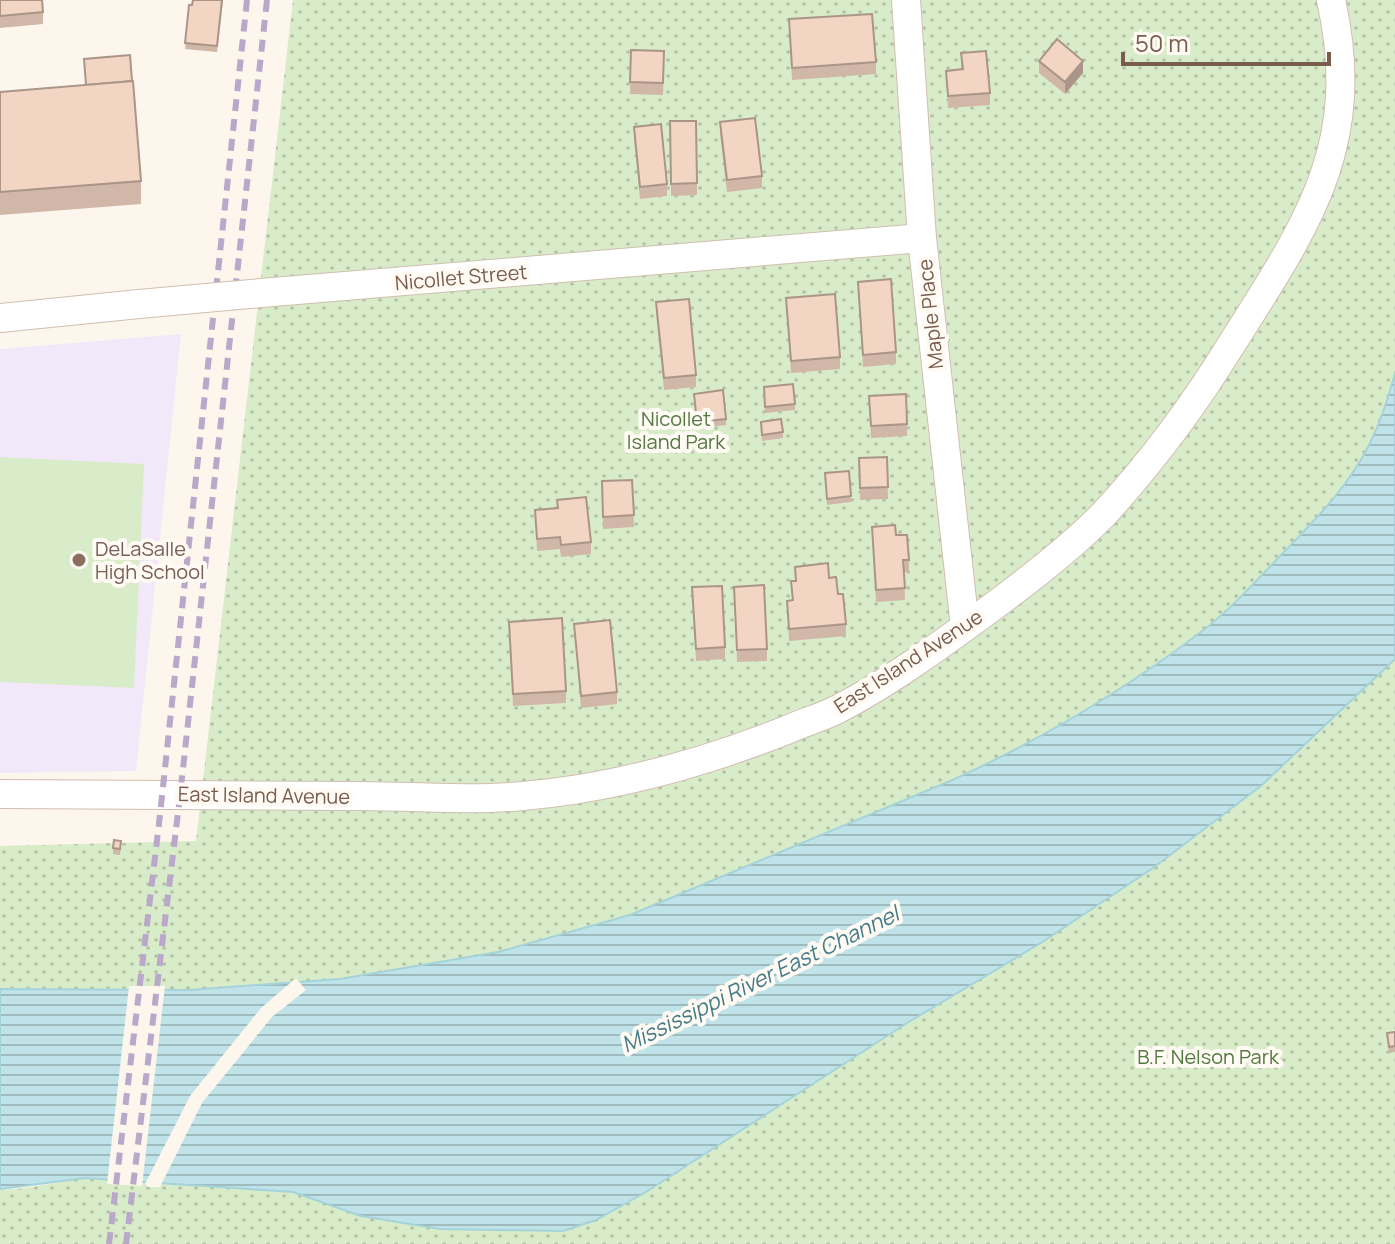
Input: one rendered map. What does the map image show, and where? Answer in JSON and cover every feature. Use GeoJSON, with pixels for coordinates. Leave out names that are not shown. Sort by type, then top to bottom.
{"type":"FeatureCollection","features":[{"type":"Feature","properties":{"kind":"street","name":"Maple Place"},"geometry":{"type":"LineString","coordinates":[[906,0],[922,238],[965,627]]}},
{"type":"Feature","properties":{"kind":"street","name":"East Island Avenue"},"geometry":{"type":"LineString","coordinates":[[0,794],[380,796],[467,800],[528,796],[609,784],[736,750],[838,709],[965,627],[1021,586],[1101,516],[1176,428],[1210,380],[1301,228],[1332,157],[1341,97],[1339,37],[1331,0]]}},
{"type":"Feature","properties":{"kind":"street","name":"Nicollet Street"},"geometry":{"type":"LineString","coordinates":[[0,318],[922,238]]}},
{"type":"Feature","properties":{"kind":"shaded area","name":"DeLaSalle High School"},"geometry":{"type":"Polygon","coordinates":[[[181,334],[136,771],[0,773],[0,349],[181,334]]]}},
{"type":"Feature","properties":{"kind":"green space","name":"Nicollet Island Park"},"geometry":{"type":"Polygon","coordinates":[[[293,0],[1395,0],[1395,374],[1386,407],[1367,449],[1341,492],[1254,584],[1203,631],[1103,701],[997,760],[950,781],[630,915],[498,952],[396,972],[340,979],[189,990],[0,990],[0,846],[196,841],[293,0]]]}},
{"type":"Feature","properties":{"kind":"green space"},"geometry":{"type":"Polygon","coordinates":[[[0,457],[144,464],[134,688],[0,682],[0,457]]]}},
{"type":"Feature","properties":{"kind":"green space","name":"B.F. Nelson Park"},"geometry":{"type":"Polygon","coordinates":[[[1395,659],[1395,1244],[0,1244],[0,1190],[85,1178],[293,1192],[361,1216],[440,1229],[563,1231],[596,1220],[646,1192],[1153,868],[1262,785],[1395,659]]]}},
{"type":"Feature","properties":{"kind":"water","name":"Mississippi River East Channel"},"geometry":{"type":"Polygon","coordinates":[[[1395,373],[1395,659],[1262,785],[1153,868],[1044,941],[907,1023],[646,1192],[596,1220],[563,1231],[440,1229],[361,1216],[293,1192],[85,1178],[0,1189],[0,989],[189,990],[340,979],[498,952],[630,915],[950,781],[1048,732],[1111,695],[1223,614],[1307,528],[1350,476],[1376,429],[1395,373]]]}},
{"type":"Feature","properties":{"kind":"pier"},"geometry":{"type":"Polygon","coordinates":[[[296,978],[306,990],[272,1017],[202,1103],[160,1187],[148,1187],[145,1184],[190,1096],[261,1008],[296,978]]]}},
{"type":"Feature","properties":{"kind":"pier"},"geometry":{"type":"Polygon","coordinates":[[[129,986],[165,986],[142,1186],[107,1184],[129,986]]]}},
{"type":"Feature","properties":{"kind":"building"},"geometry":{"type":"Polygon","coordinates":[[[0,0],[42,0],[43,12],[0,16],[0,0]]]}},
{"type":"Feature","properties":{"kind":"building"},"geometry":{"type":"Polygon","coordinates":[[[193,0],[222,0],[217,46],[185,43],[189,5],[193,0]]]}},
{"type":"Feature","properties":{"kind":"building"},"geometry":{"type":"Polygon","coordinates":[[[872,14],[876,62],[792,68],[789,19],[872,14]]]}},
{"type":"Feature","properties":{"kind":"building"},"geometry":{"type":"Polygon","coordinates":[[[1057,39],[1083,61],[1065,82],[1039,61],[1057,39]]]}},
{"type":"Feature","properties":{"kind":"building"},"geometry":{"type":"Polygon","coordinates":[[[631,50],[664,51],[663,83],[630,82],[631,50]]]}},
{"type":"Feature","properties":{"kind":"building"},"geometry":{"type":"Polygon","coordinates":[[[986,51],[990,93],[948,96],[946,71],[963,69],[961,53],[986,51]]]}},
{"type":"Feature","properties":{"kind":"building"},"geometry":{"type":"Polygon","coordinates":[[[130,55],[132,81],[86,85],[84,59],[130,55]]]}},
{"type":"Feature","properties":{"kind":"building"},"geometry":{"type":"Polygon","coordinates":[[[133,81],[141,181],[0,192],[0,92],[133,81]]]}},
{"type":"Feature","properties":{"kind":"building"},"geometry":{"type":"Polygon","coordinates":[[[755,118],[762,176],[727,180],[720,122],[755,118]]]}},
{"type":"Feature","properties":{"kind":"building"},"geometry":{"type":"Polygon","coordinates":[[[670,121],[696,121],[697,183],[671,184],[670,121]]]}},
{"type":"Feature","properties":{"kind":"building"},"geometry":{"type":"Polygon","coordinates":[[[661,124],[667,184],[640,187],[634,127],[661,124]]]}},
{"type":"Feature","properties":{"kind":"building"},"geometry":{"type":"Polygon","coordinates":[[[891,279],[896,352],[863,355],[858,282],[891,279]]]}},
{"type":"Feature","properties":{"kind":"building"},"geometry":{"type":"Polygon","coordinates":[[[835,294],[840,357],[791,361],[786,298],[835,294]]]}},
{"type":"Feature","properties":{"kind":"building"},"geometry":{"type":"Polygon","coordinates":[[[689,299],[696,375],[664,378],[656,302],[689,299]]]}},
{"type":"Feature","properties":{"kind":"building"},"geometry":{"type":"Polygon","coordinates":[[[793,384],[795,404],[765,407],[764,387],[793,384]]]}},
{"type":"Feature","properties":{"kind":"building"},"geometry":{"type":"Polygon","coordinates":[[[723,390],[726,419],[697,422],[694,394],[723,390]]]}},
{"type":"Feature","properties":{"kind":"building"},"geometry":{"type":"Polygon","coordinates":[[[906,394],[907,424],[871,426],[869,396],[906,394]]]}},
{"type":"Feature","properties":{"kind":"building"},"geometry":{"type":"Polygon","coordinates":[[[781,419],[783,432],[762,435],[761,422],[781,419]]]}},
{"type":"Feature","properties":{"kind":"building"},"geometry":{"type":"Polygon","coordinates":[[[887,457],[888,487],[860,488],[859,458],[887,457]]]}},
{"type":"Feature","properties":{"kind":"building"},"geometry":{"type":"Polygon","coordinates":[[[849,471],[851,496],[827,499],[825,473],[849,471]]]}},
{"type":"Feature","properties":{"kind":"building"},"geometry":{"type":"Polygon","coordinates":[[[632,480],[634,515],[603,517],[602,481],[632,480]]]}},
{"type":"Feature","properties":{"kind":"building"},"geometry":{"type":"Polygon","coordinates":[[[586,497],[591,542],[561,545],[560,537],[537,539],[535,510],[558,508],[557,500],[586,497]]]}},
{"type":"Feature","properties":{"kind":"building"},"geometry":{"type":"Polygon","coordinates":[[[895,525],[896,535],[907,535],[909,560],[903,560],[905,588],[876,590],[872,527],[895,525]]]}},
{"type":"Feature","properties":{"kind":"building"},"geometry":{"type":"Polygon","coordinates":[[[828,563],[829,578],[836,577],[838,594],[843,594],[846,624],[789,629],[787,601],[793,600],[791,581],[796,581],[795,567],[828,563]]]}},
{"type":"Feature","properties":{"kind":"building"},"geometry":{"type":"Polygon","coordinates":[[[764,585],[767,649],[737,650],[734,587],[764,585]]]}},
{"type":"Feature","properties":{"kind":"building"},"geometry":{"type":"Polygon","coordinates":[[[722,586],[725,647],[696,649],[692,587],[722,586]]]}},
{"type":"Feature","properties":{"kind":"building"},"geometry":{"type":"Polygon","coordinates":[[[562,618],[566,691],[513,694],[509,622],[562,618]]]}},
{"type":"Feature","properties":{"kind":"building"},"geometry":{"type":"Polygon","coordinates":[[[610,620],[617,692],[581,696],[574,624],[610,620]]]}},
{"type":"Feature","properties":{"kind":"building"},"geometry":{"type":"Polygon","coordinates":[[[114,840],[121,841],[120,849],[113,848],[114,840]]]}},
{"type":"Feature","properties":{"kind":"building"},"geometry":{"type":"Polygon","coordinates":[[[1395,1032],[1395,1046],[1389,1047],[1387,1033],[1395,1032]]]}},
{"type":"Feature","properties":{"kind":"railway"},"geometry":{"type":"LineString","coordinates":[[109,1244],[160,815],[247,0]]}},
{"type":"Feature","properties":{"kind":"railway"},"geometry":{"type":"LineString","coordinates":[[126,1244],[180,796],[267,0]]}},
{"type":"Feature","properties":{"kind":"place","name":"DeLaSalle High School"},"geometry":{"type":"Point","coordinates":[79,560]}}]}
